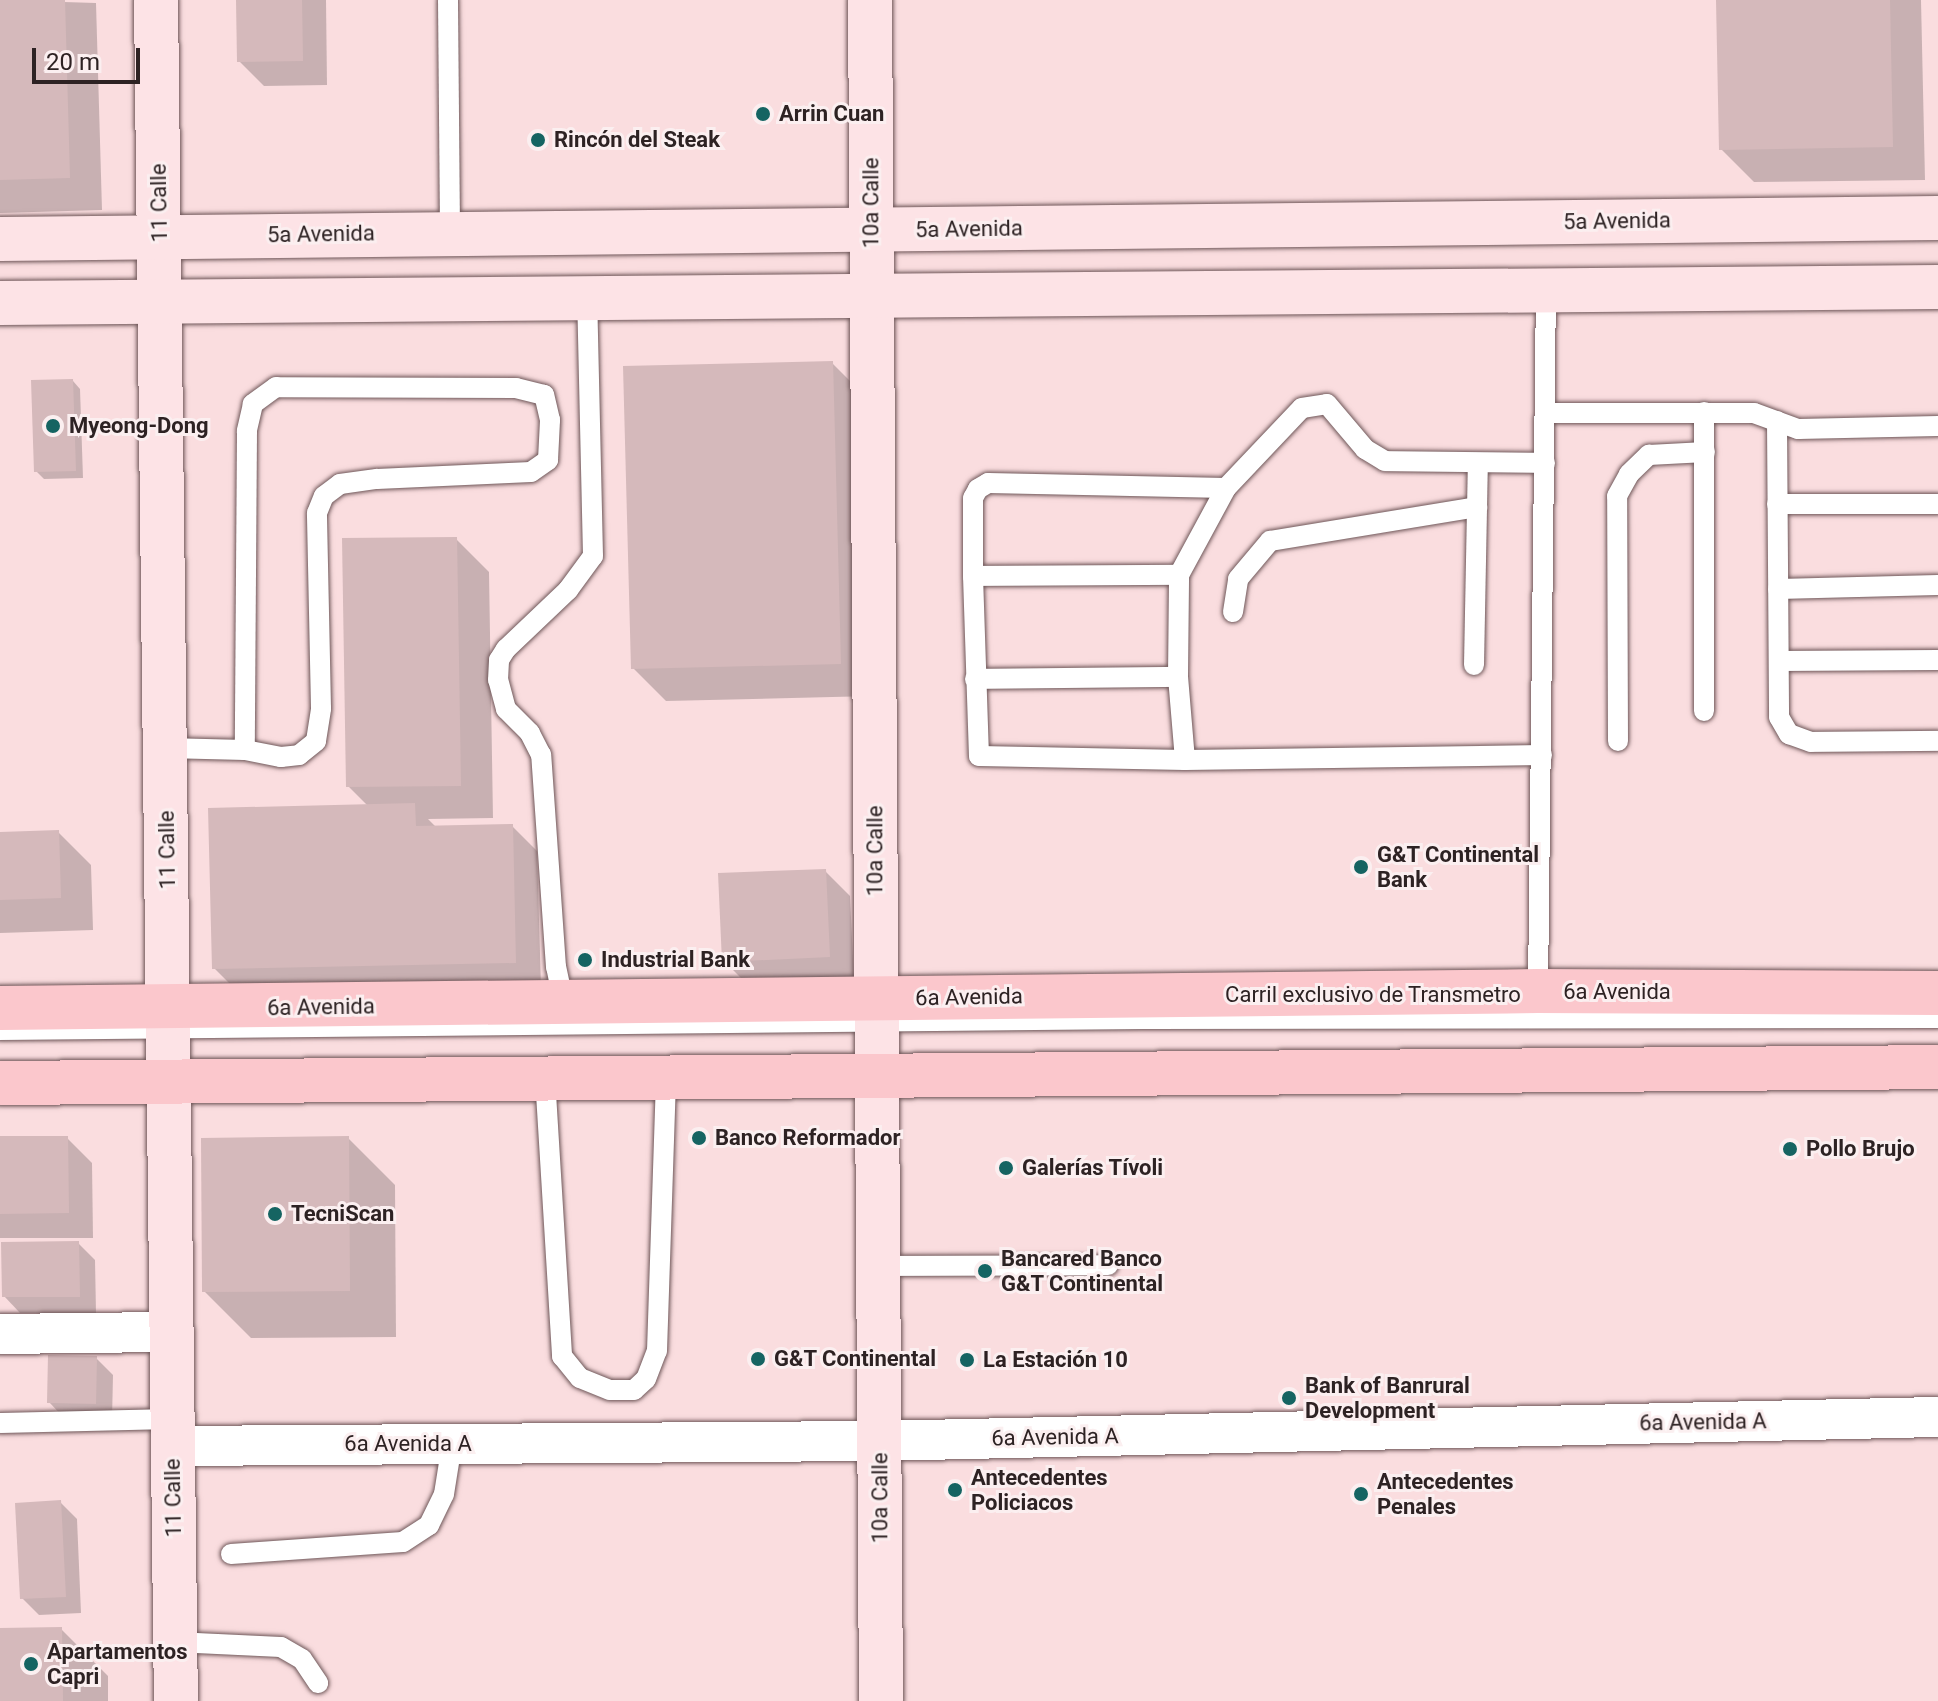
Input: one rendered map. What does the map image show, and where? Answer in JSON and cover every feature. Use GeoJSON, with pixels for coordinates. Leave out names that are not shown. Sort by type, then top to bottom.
{"type":"FeatureCollection","features":[{"type":"Feature","properties":{"kind":"main road","name":"6a Avenida"},"geometry":{"type":"LineString","coordinates":[[0,1008],[169,1019],[564,1004],[877,1009],[1538,991],[1938,993]]}},
{"type":"Feature","properties":{"kind":"main road"},"geometry":{"type":"LineString","coordinates":[[0,1083],[876,1073],[1938,1067]]}},
{"type":"Feature","properties":{"kind":"street","name":"11 Calle"},"geometry":{"type":"LineString","coordinates":[[156,0],[176,1701]]}},
{"type":"Feature","properties":{"kind":"street","name":"10a Calle"},"geometry":{"type":"LineString","coordinates":[[870,0],[881,1701]]}},
{"type":"Feature","properties":{"kind":"street","name":"5a Avenida"},"geometry":{"type":"LineString","coordinates":[[0,239],[1938,218]]}},
{"type":"Feature","properties":{"kind":"street"},"geometry":{"type":"LineString","coordinates":[[1628,221],[1630,288]]}},
{"type":"Feature","properties":{"kind":"street"},"geometry":{"type":"LineString","coordinates":[[0,303],[1938,287]]}},
{"type":"Feature","properties":{"kind":"street"},"geometry":{"type":"LineString","coordinates":[[0,1334],[171,1332]]}},
{"type":"Feature","properties":{"kind":"street","name":"6a Avenida A"},"geometry":{"type":"LineString","coordinates":[[173,1432],[452,1444],[879,1441],[1938,1417]]}},
{"type":"Feature","properties":{"kind":"lane"},"geometry":{"type":"LineString","coordinates":[[448,0],[450,232]]}},
{"type":"Feature","properties":{"kind":"lane"},"geometry":{"type":"LineString","coordinates":[[1538,991],[1546,289]]}},
{"type":"Feature","properties":{"kind":"lane"},"geometry":{"type":"LineString","coordinates":[[564,1004],[556,967],[541,755],[530,733],[506,709],[498,680],[499,660],[506,649],[568,590],[593,556],[587,297]]}},
{"type":"Feature","properties":{"kind":"lane"},"geometry":{"type":"LineString","coordinates":[[166,748],[245,750],[281,757],[299,755],[316,741],[321,708],[317,513],[324,496],[340,484],[377,479],[531,472],[548,460],[550,420],[544,395],[516,388],[276,387],[253,404],[247,431],[245,750]]}},
{"type":"Feature","properties":{"kind":"lane"},"geometry":{"type":"LineString","coordinates":[[1185,760],[1178,677],[1179,575],[1226,488],[1275,432],[1302,408],[1315,403],[1327,404],[1365,449],[1385,461],[1545,463]]}},
{"type":"Feature","properties":{"kind":"lane"},"geometry":{"type":"LineString","coordinates":[[1704,412],[1704,711]]}},
{"type":"Feature","properties":{"kind":"lane"},"geometry":{"type":"LineString","coordinates":[[1545,413],[1754,413],[1798,429],[1938,426]]}},
{"type":"Feature","properties":{"kind":"lane"},"geometry":{"type":"LineString","coordinates":[[1777,421],[1779,717],[1789,734],[1835,745],[1938,741]]}},
{"type":"Feature","properties":{"kind":"lane"},"geometry":{"type":"LineString","coordinates":[[1618,741],[1617,496],[1629,474],[1649,455],[1705,452]]}},
{"type":"Feature","properties":{"kind":"lane"},"geometry":{"type":"LineString","coordinates":[[1474,665],[1478,463]]}},
{"type":"Feature","properties":{"kind":"lane"},"geometry":{"type":"LineString","coordinates":[[1226,488],[988,483],[973,498],[975,745],[985,760],[1542,755]]}},
{"type":"Feature","properties":{"kind":"lane"},"geometry":{"type":"LineString","coordinates":[[1777,504],[1938,504]]}},
{"type":"Feature","properties":{"kind":"lane"},"geometry":{"type":"LineString","coordinates":[[1233,612],[1238,579],[1270,541],[1477,507]]}},
{"type":"Feature","properties":{"kind":"lane"},"geometry":{"type":"LineString","coordinates":[[973,576],[1179,575]]}},
{"type":"Feature","properties":{"kind":"lane"},"geometry":{"type":"LineString","coordinates":[[1778,589],[1938,585]]}},
{"type":"Feature","properties":{"kind":"lane"},"geometry":{"type":"LineString","coordinates":[[1779,661],[1938,660]]}},
{"type":"Feature","properties":{"kind":"lane"},"geometry":{"type":"LineString","coordinates":[[975,679],[1178,677]]}},
{"type":"Feature","properties":{"kind":"lane","name":"Carril exclusivo de Transmetro"},"geometry":{"type":"LineString","coordinates":[[0,1030],[169,1019],[877,1009],[1144,1019],[1938,1018]]}},
{"type":"Feature","properties":{"kind":"lane"},"geometry":{"type":"LineString","coordinates":[[545,1077],[562,1356],[580,1378],[610,1390],[634,1390],[646,1379],[657,1351],[666,1076]]}},
{"type":"Feature","properties":{"kind":"lane"},"geometry":{"type":"LineString","coordinates":[[878,1266],[1108,1265]]}},
{"type":"Feature","properties":{"kind":"lane"},"geometry":{"type":"LineString","coordinates":[[0,1423],[173,1432]]}},
{"type":"Feature","properties":{"kind":"lane"},"geometry":{"type":"LineString","coordinates":[[231,1554],[403,1542],[429,1525],[444,1494],[452,1444]]}},
{"type":"Feature","properties":{"kind":"lane"},"geometry":{"type":"LineString","coordinates":[[175,1642],[281,1647],[302,1659],[318,1683]]}},
{"type":"Feature","properties":{"kind":"building"},"geometry":{"type":"Polygon","coordinates":[[[0,0],[65,0],[70,178],[0,180],[0,0]]]}},
{"type":"Feature","properties":{"kind":"building"},"geometry":{"type":"Polygon","coordinates":[[[236,0],[302,0],[303,61],[237,62],[236,0]]]}},
{"type":"Feature","properties":{"kind":"building"},"geometry":{"type":"Polygon","coordinates":[[[1716,0],[1890,0],[1893,147],[1719,150],[1716,0]]]}},
{"type":"Feature","properties":{"kind":"building"},"geometry":{"type":"Polygon","coordinates":[[[833,361],[841,664],[631,669],[623,366],[833,361]]]}},
{"type":"Feature","properties":{"kind":"building","name":"Myeong-Dong"},"geometry":{"type":"Polygon","coordinates":[[[73,379],[76,471],[34,472],[31,380],[73,379]]]}},
{"type":"Feature","properties":{"kind":"building"},"geometry":{"type":"Polygon","coordinates":[[[457,537],[461,786],[346,787],[342,538],[457,537]]]}},
{"type":"Feature","properties":{"kind":"building"},"geometry":{"type":"Polygon","coordinates":[[[415,803],[416,826],[513,824],[516,963],[212,969],[208,808],[415,803]]]}},
{"type":"Feature","properties":{"kind":"building"},"geometry":{"type":"Polygon","coordinates":[[[59,830],[61,898],[0,900],[0,832],[59,830]]]}},
{"type":"Feature","properties":{"kind":"building"},"geometry":{"type":"Polygon","coordinates":[[[826,869],[830,957],[722,962],[718,873],[826,869]]]}},
{"type":"Feature","properties":{"kind":"building"},"geometry":{"type":"Polygon","coordinates":[[[0,1136],[68,1136],[69,1213],[0,1214],[0,1136]]]}},
{"type":"Feature","properties":{"kind":"building","name":"TecniScan"},"geometry":{"type":"Polygon","coordinates":[[[349,1136],[350,1291],[202,1292],[201,1138],[349,1136]]]}},
{"type":"Feature","properties":{"kind":"building"},"geometry":{"type":"Polygon","coordinates":[[[79,1241],[80,1297],[2,1297],[1,1242],[79,1241]]]}},
{"type":"Feature","properties":{"kind":"building"},"geometry":{"type":"Polygon","coordinates":[[[48,1355],[97,1356],[96,1404],[47,1403],[48,1355]]]}},
{"type":"Feature","properties":{"kind":"building"},"geometry":{"type":"Polygon","coordinates":[[[61,1500],[66,1597],[20,1599],[15,1503],[61,1500]]]}},
{"type":"Feature","properties":{"kind":"building","name":"Apartamentos Capri"},"geometry":{"type":"Polygon","coordinates":[[[62,1627],[63,1701],[0,1701],[0,1628],[62,1627]]]}},
{"type":"Feature","properties":{"kind":"place","name":"Arrin Cuan"},"geometry":{"type":"Point","coordinates":[763,114]}},
{"type":"Feature","properties":{"kind":"place","name":"Rincón del Steak"},"geometry":{"type":"Point","coordinates":[538,140]}},
{"type":"Feature","properties":{"kind":"place","name":"Myeong-Dong"},"geometry":{"type":"Point","coordinates":[53,426]}},
{"type":"Feature","properties":{"kind":"place","name":"G&T Continental Bank"},"geometry":{"type":"Point","coordinates":[1361,867]}},
{"type":"Feature","properties":{"kind":"place","name":"Industrial Bank"},"geometry":{"type":"Point","coordinates":[585,960]}},
{"type":"Feature","properties":{"kind":"place","name":"Banco Reformador"},"geometry":{"type":"Point","coordinates":[699,1138]}},
{"type":"Feature","properties":{"kind":"place","name":"Pollo Brujo"},"geometry":{"type":"Point","coordinates":[1790,1149]}},
{"type":"Feature","properties":{"kind":"place","name":"Galerías Tívoli"},"geometry":{"type":"Point","coordinates":[1006,1168]}},
{"type":"Feature","properties":{"kind":"place","name":"TecniScan"},"geometry":{"type":"Point","coordinates":[275,1214]}},
{"type":"Feature","properties":{"kind":"place","name":"Bancared Banco G&T Continental"},"geometry":{"type":"Point","coordinates":[985,1271]}},
{"type":"Feature","properties":{"kind":"place","name":"G&T Continental"},"geometry":{"type":"Point","coordinates":[758,1359]}},
{"type":"Feature","properties":{"kind":"place","name":"La Estación 10"},"geometry":{"type":"Point","coordinates":[967,1360]}},
{"type":"Feature","properties":{"kind":"place","name":"Bank of Banrural Development"},"geometry":{"type":"Point","coordinates":[1289,1398]}},
{"type":"Feature","properties":{"kind":"place","name":"Antecedentes Policiacos"},"geometry":{"type":"Point","coordinates":[955,1490]}},
{"type":"Feature","properties":{"kind":"place","name":"Antecedentes Penales"},"geometry":{"type":"Point","coordinates":[1361,1494]}},
{"type":"Feature","properties":{"kind":"place","name":"Apartamentos Capri"},"geometry":{"type":"Point","coordinates":[31,1664]}}]}
